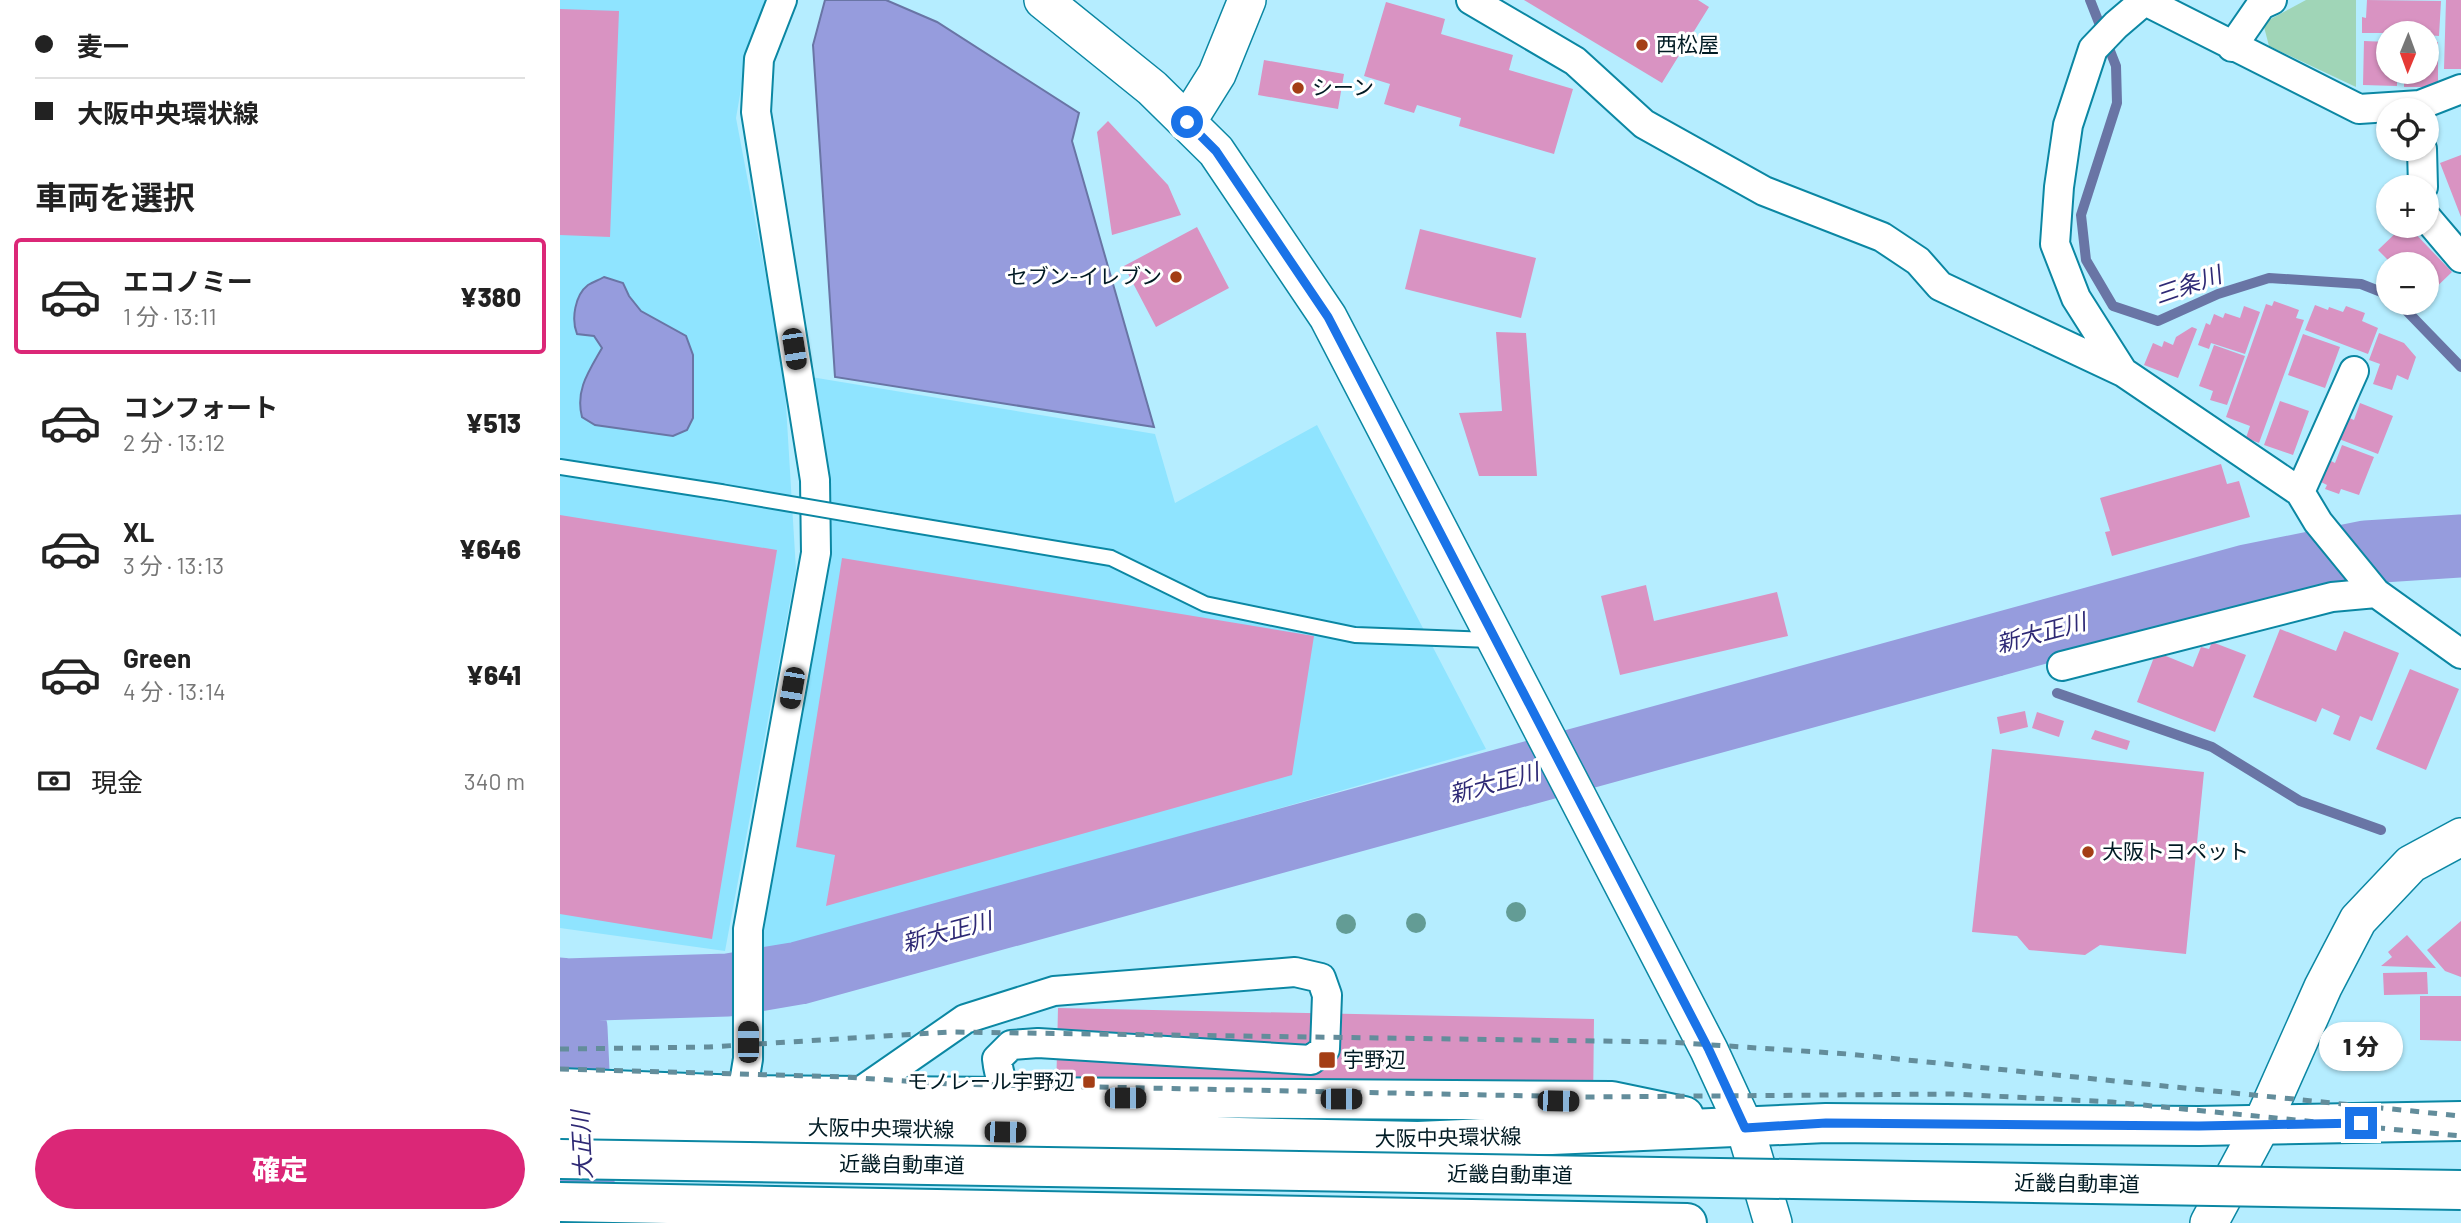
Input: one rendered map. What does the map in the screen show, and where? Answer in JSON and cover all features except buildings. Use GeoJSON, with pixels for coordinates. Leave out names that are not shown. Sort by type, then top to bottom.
{"type":"FeatureCollection","features":[{"type":"Feature","properties":{"kind":"main road"},"geometry":{"type":"LineString","coordinates":[[560,1088],[646,1107],[743,1095],[1612,1101],[1745,1128]]}},
{"type":"Feature","properties":{"kind":"main road","name":"大阪中央環状線"},"geometry":{"type":"LineString","coordinates":[[560,1122],[646,1107],[1418,1141],[1826,1123],[2199,1126],[2461,1121]]}},
{"type":"Feature","properties":{"kind":"main road","name":"近畿自動車道"},"geometry":{"type":"LineString","coordinates":[[560,1159],[2461,1190]]}},
{"type":"Feature","properties":{"kind":"main road","name":"近畿自動車道"},"geometry":{"type":"LineString","coordinates":[[560,1202],[1687,1223]]}},
{"type":"Feature","properties":{"kind":"street"},"geometry":{"type":"LineString","coordinates":[[743,1095],[748,1059],[748,929],[816,553],[815,480],[756,112],[759,59],[782,0]]}},
{"type":"Feature","properties":{"kind":"street"},"geometry":{"type":"LineString","coordinates":[[1043,0],[1152,88],[1216,151],[1328,317],[1709,1050],[1745,1128],[1773,1223]]}},
{"type":"Feature","properties":{"kind":"street"},"geometry":{"type":"LineString","coordinates":[[1187,122],[1217,74],[1247,0]]}},
{"type":"Feature","properties":{"kind":"street"},"geometry":{"type":"LineString","coordinates":[[1471,0],[1575,61],[1644,124],[1764,191],[1882,237],[1918,261],[1940,286],[2123,372],[2300,492],[2318,522],[2376,593],[2461,654]]}},
{"type":"Feature","properties":{"kind":"street"},"geometry":{"type":"LineString","coordinates":[[2123,372],[2076,298],[2055,244],[2059,187],[2068,125],[2093,49],[2116,25],[2144,0],[2232,47],[2360,109],[2376,109]]}},
{"type":"Feature","properties":{"kind":"street"},"geometry":{"type":"LineString","coordinates":[[2232,47],[2261,5],[2272,0]]}},
{"type":"Feature","properties":{"kind":"street"},"geometry":{"type":"LineString","coordinates":[[2439,99],[2461,89]]}},
{"type":"Feature","properties":{"kind":"street"},"geometry":{"type":"LineString","coordinates":[[2439,232],[2461,258]]}},
{"type":"Feature","properties":{"kind":"street"},"geometry":{"type":"LineString","coordinates":[[2300,492],[2354,371]]}},
{"type":"Feature","properties":{"kind":"street"},"geometry":{"type":"LineString","coordinates":[[2062,666],[2332,597],[2376,593]]}},
{"type":"Feature","properties":{"kind":"street"},"geometry":{"type":"LineString","coordinates":[[2209,1223],[2262,1124],[2323,987],[2358,920],[2411,864],[2461,837]]}},
{"type":"Feature","properties":{"kind":"street"},"geometry":{"type":"LineString","coordinates":[[853,1096],[965,1019],[1054,991],[1295,972],[1321,978],[1327,995],[1325,1049],[1311,1060],[1038,1043],[1011,1045],[997,1059],[999,1076],[1005,1088],[1017,1097]]}},
{"type":"Feature","properties":{"kind":"lane"},"geometry":{"type":"LineString","coordinates":[[560,467],[1111,558],[1205,604],[1355,635],[1495,640]]}},
{"type":"Feature","properties":{"kind":"shaded area"},"geometry":{"type":"Polygon","coordinates":[[[560,0],[770,0],[747,54],[736,118],[784,372],[796,570],[725,951],[560,928],[560,0]]]}},
{"type":"Feature","properties":{"kind":"shaded area"},"geometry":{"type":"Polygon","coordinates":[[[825,0],[886,0],[937,22],[1079,113],[1072,141],[1154,427],[835,377],[813,45],[825,0]]]}},
{"type":"Feature","properties":{"kind":"shaded area"},"geometry":{"type":"Polygon","coordinates":[[[604,277],[623,283],[641,311],[686,336],[693,355],[693,418],[687,430],[673,436],[595,425],[582,417],[582,389],[602,348],[594,336],[577,334],[575,308],[584,289],[604,277]]]}},
{"type":"Feature","properties":{"kind":"shaded area"},"geometry":{"type":"Polygon","coordinates":[[[811,377],[1155,434],[1175,503],[1317,425],[1486,749],[785,950],[763,951],[764,897],[828,574],[811,377]]]}},
{"type":"Feature","properties":{"kind":"green space"},"geometry":{"type":"Polygon","coordinates":[[[2306,0],[2356,0],[2356,87],[2269,46],[2263,23],[2306,0]]]}},
{"type":"Feature","properties":{"kind":"waterway","name":"三条川"},"geometry":{"type":"LineString","coordinates":[[2090,0],[2116,66],[2117,103],[2081,215],[2086,260],[2113,306],[2158,321],[2218,294],[2269,278],[2361,284],[2376,290]]}},
{"type":"Feature","properties":{"kind":"waterway","name":"三条川"},"geometry":{"type":"LineString","coordinates":[[2411,315],[2461,367]]}},
{"type":"Feature","properties":{"kind":"waterway","name":"新大正川"},"geometry":{"type":"LineString","coordinates":[[560,989],[728,985],[799,973],[2247,576],[2366,552],[2461,546]]}},
{"type":"Feature","properties":{"kind":"waterway"},"geometry":{"type":"LineString","coordinates":[[1965,654],[2000,671]]}},
{"type":"Feature","properties":{"kind":"waterway"},"geometry":{"type":"LineString","coordinates":[[2057,693],[2212,747],[2300,801],[2381,830]]}},
{"type":"Feature","properties":{"kind":"waterway","name":"大正川"},"geometry":{"type":"LineString","coordinates":[[565,990],[576,1028],[585,1223]]}},
{"type":"Feature","properties":{"kind":"railway"},"geometry":{"type":"LineString","coordinates":[[560,1049],[709,1047],[949,1032],[1668,1042],[1848,1054],[2461,1116]]}},
{"type":"Feature","properties":{"kind":"railway"},"geometry":{"type":"LineString","coordinates":[[560,1069],[845,1077],[949,1084],[1587,1097],[1952,1094],[2112,1102],[2461,1136]]}},
{"type":"Feature","properties":{"kind":"place","name":"西松屋"},"geometry":{"type":"Point","coordinates":[1642,45]}},
{"type":"Feature","properties":{"kind":"place","name":"シーン"},"geometry":{"type":"Point","coordinates":[1298,88]}},
{"type":"Feature","properties":{"kind":"place","name":"セブン-イレブン"},"geometry":{"type":"Point","coordinates":[1176,277]}},
{"type":"Feature","properties":{"kind":"place","name":"大阪トヨペット"},"geometry":{"type":"Point","coordinates":[2088,852]}},
{"type":"Feature","properties":{"kind":"place","name":"宇野辺"},"geometry":{"type":"Point","coordinates":[1327,1060]}},
{"type":"Feature","properties":{"kind":"place","name":"モノレール宇野辺"},"geometry":{"type":"Point","coordinates":[1089,1082]}},
{"type":"Feature","properties":{"kind":"route"},"geometry":{"type":"LineString","coordinates":[[1187,122],[1216,151],[1328,317],[1709,1050],[1745,1128],[1826,1123],[2199,1126],[2361,1123]]}}]}
